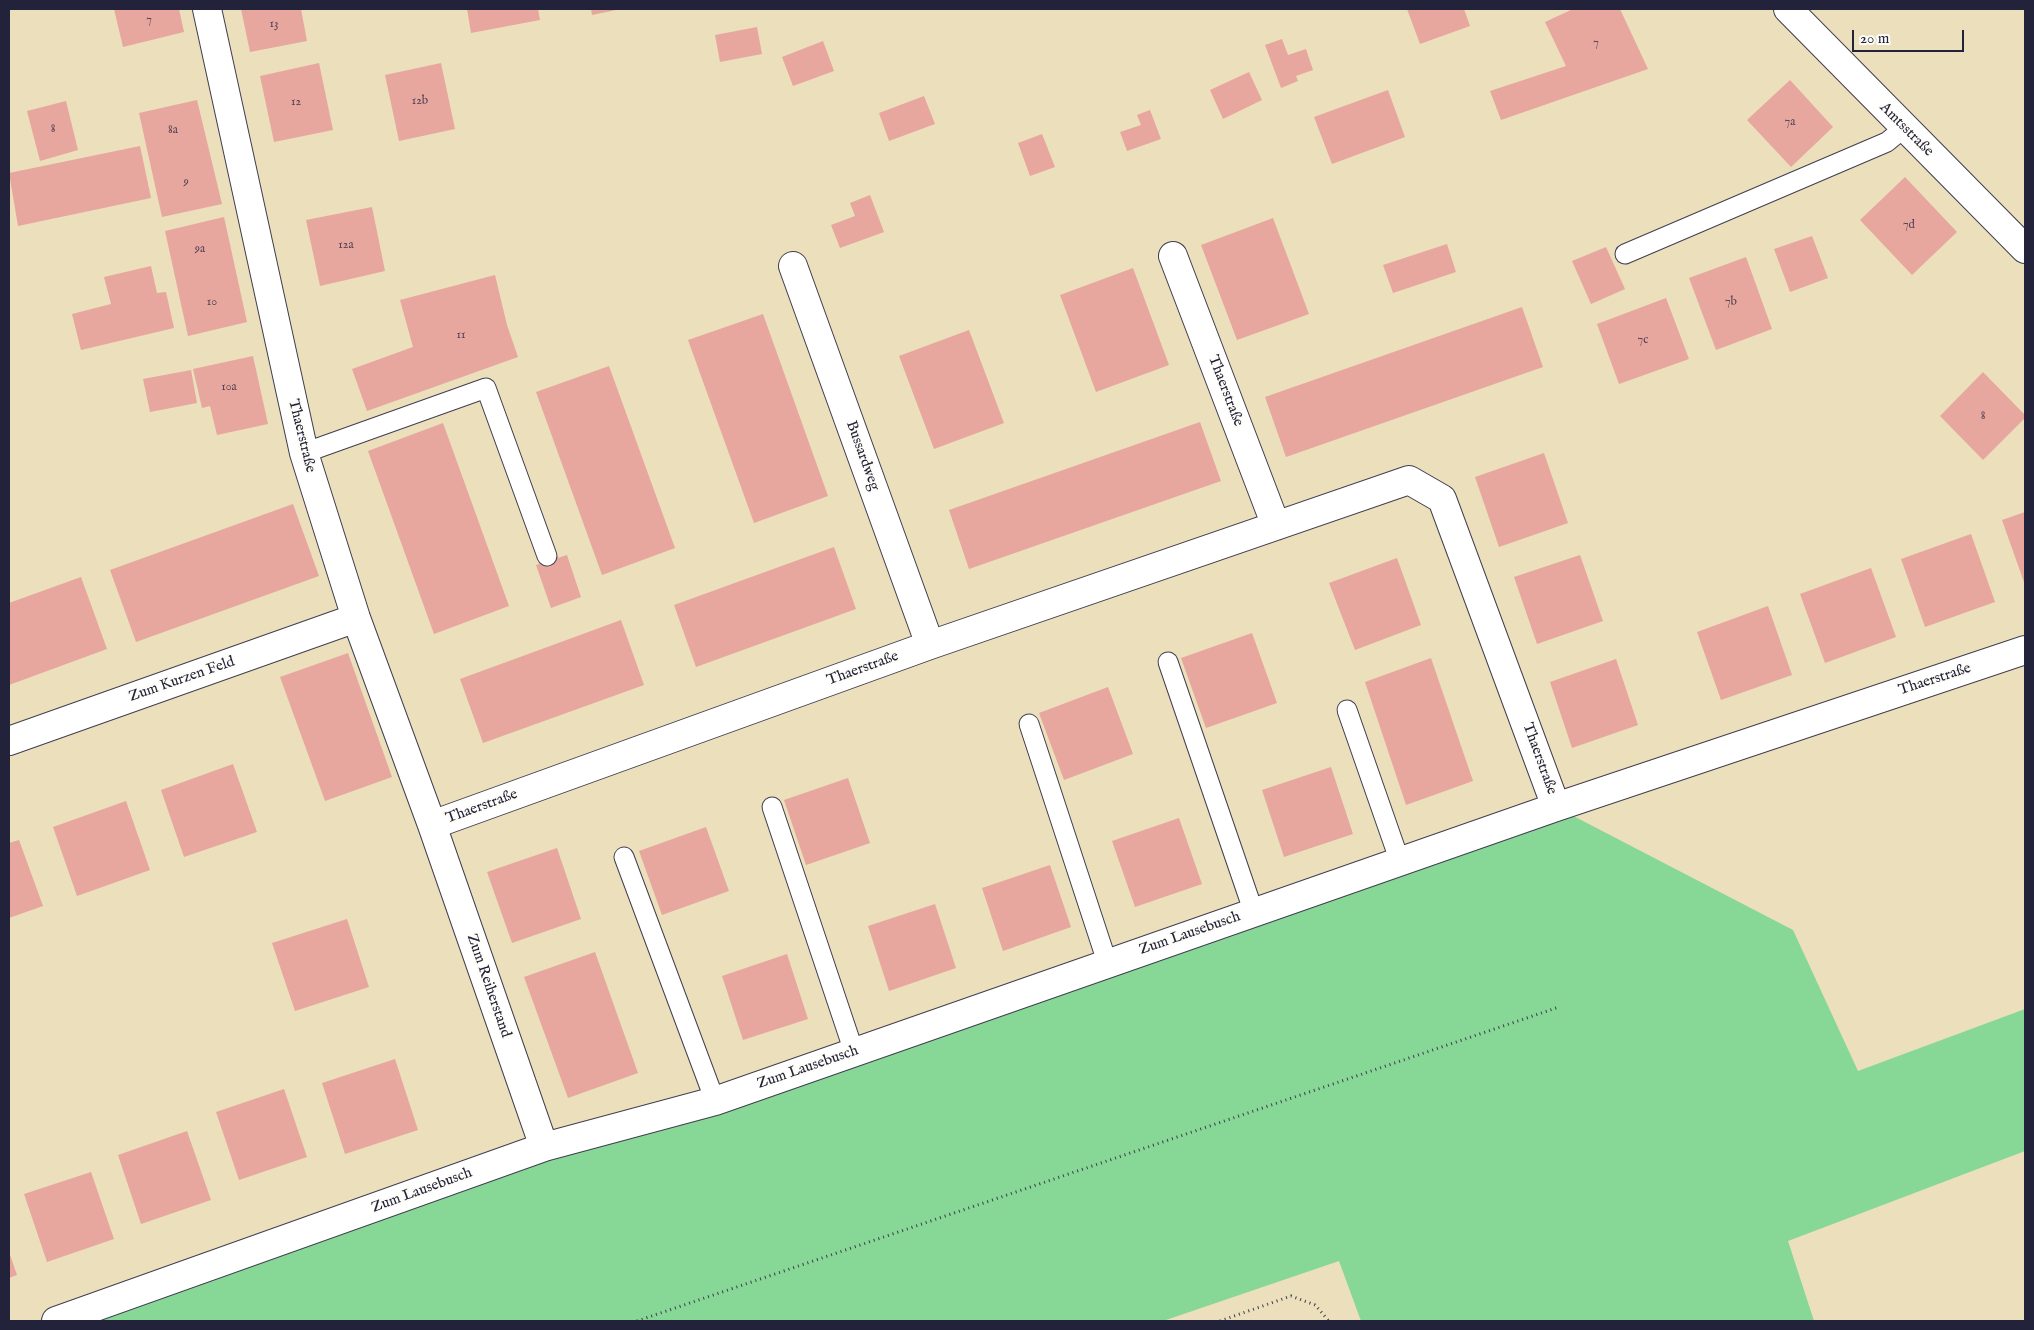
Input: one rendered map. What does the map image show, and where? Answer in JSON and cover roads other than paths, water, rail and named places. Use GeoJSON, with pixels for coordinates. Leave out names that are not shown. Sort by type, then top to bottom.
{"type":"FeatureCollection","features":[{"type":"Feature","properties":{"kind":"street","name":"Thaerstraße"},"geometry":{"type":"LineString","coordinates":[[207,9],[304,453],[356,618],[432,825],[930,645],[1408,480],[1442,499],[1556,807],[2025,650]]}},
{"type":"Feature","properties":{"kind":"street","name":"Amtsstraße"},"geometry":{"type":"LineString","coordinates":[[1788,9],[2025,249]]}},
{"type":"Feature","properties":{"kind":"street","name":"Thaerstraße"},"geometry":{"type":"LineString","coordinates":[[1173,256],[1276,526]]}},
{"type":"Feature","properties":{"kind":"street","name":"Bussardweg"},"geometry":{"type":"LineString","coordinates":[[793,266],[930,645]]}},
{"type":"Feature","properties":{"kind":"street","name":"Zum Kurzen Feld"},"geometry":{"type":"LineString","coordinates":[[9,741],[356,618]]}},
{"type":"Feature","properties":{"kind":"street","name":"Zum Lausebusch"},"geometry":{"type":"LineString","coordinates":[[56,1321],[544,1147],[715,1101],[1107,962],[1254,913],[1556,807]]}},
{"type":"Feature","properties":{"kind":"street","name":"Zum Reiherstand"},"geometry":{"type":"LineString","coordinates":[[432,825],[544,1147]]}},
{"type":"Feature","properties":{"kind":"lane"},"geometry":{"type":"LineString","coordinates":[[1625,254],[1886,142],[1904,128]]}},
{"type":"Feature","properties":{"kind":"lane"},"geometry":{"type":"LineString","coordinates":[[304,453],[486,388],[547,556]]}},
{"type":"Feature","properties":{"kind":"lane"},"geometry":{"type":"LineString","coordinates":[[1168,662],[1254,913]]}},
{"type":"Feature","properties":{"kind":"lane"},"geometry":{"type":"LineString","coordinates":[[1347,710],[1400,862]]}},
{"type":"Feature","properties":{"kind":"lane"},"geometry":{"type":"LineString","coordinates":[[1029,724],[1107,962]]}},
{"type":"Feature","properties":{"kind":"lane"},"geometry":{"type":"LineString","coordinates":[[772,807],[854,1052]]}},
{"type":"Feature","properties":{"kind":"lane"},"geometry":{"type":"LineString","coordinates":[[624,857],[715,1101]]}}]}
